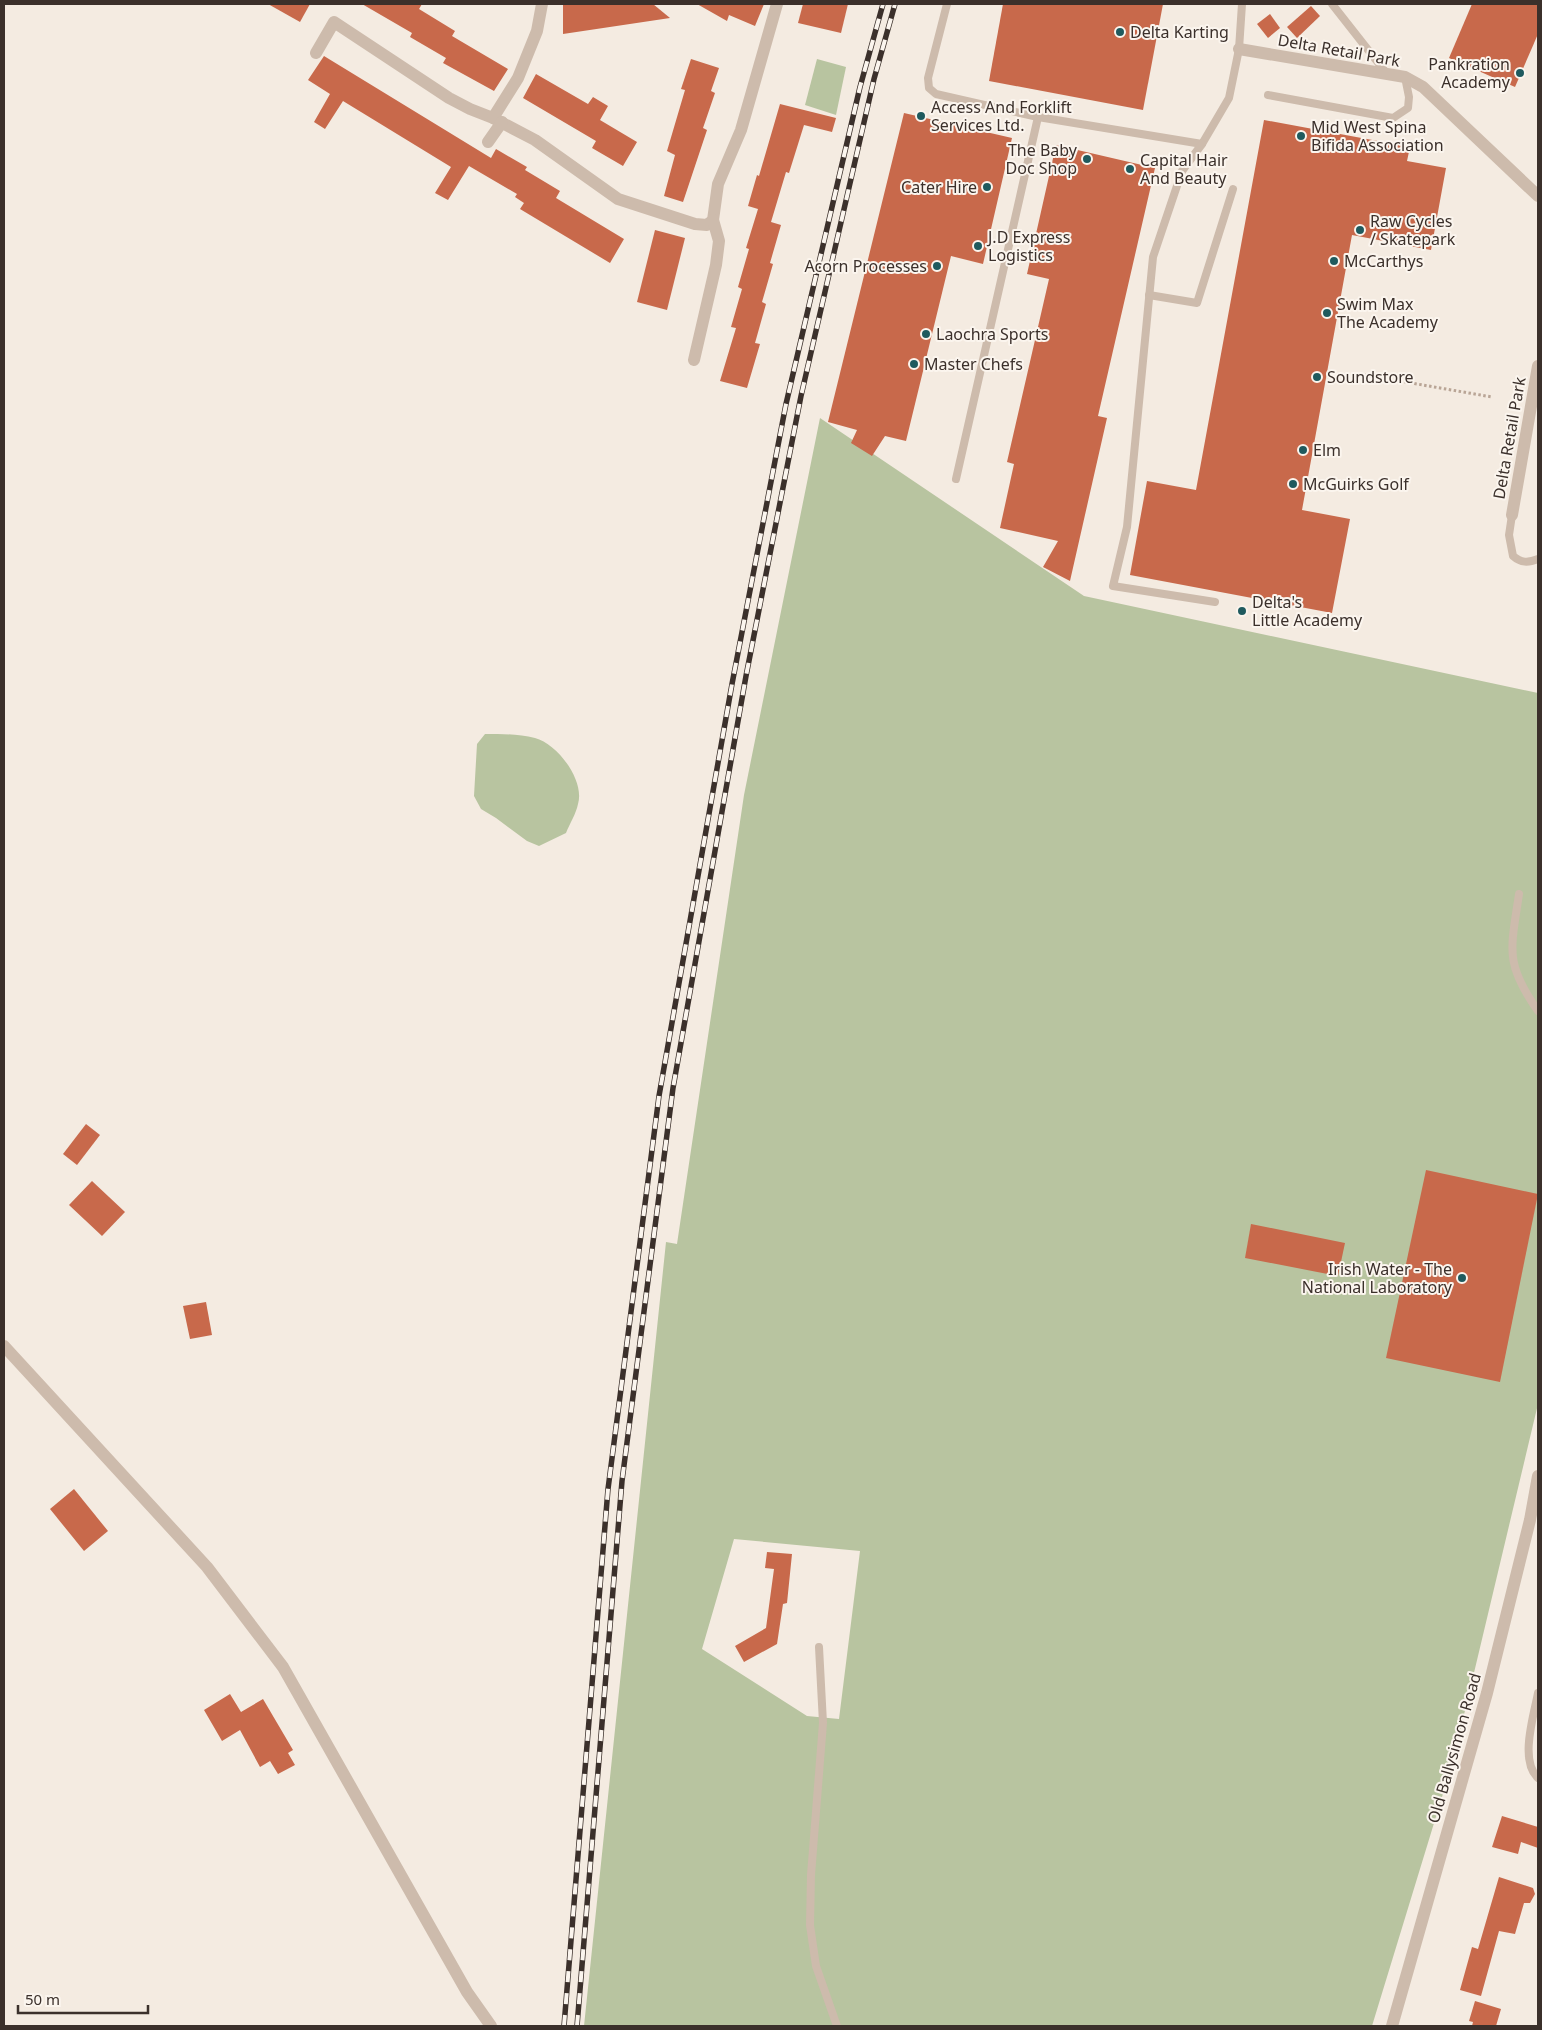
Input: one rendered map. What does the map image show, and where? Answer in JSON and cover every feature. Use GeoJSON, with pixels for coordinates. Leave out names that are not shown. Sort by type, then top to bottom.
{"type":"FeatureCollection","features":[{"type":"Feature","properties":{"kind":"street"},"geometry":{"type":"LineString","coordinates":[[488,142],[518,78],[537,31],[542,4]]}},
{"type":"Feature","properties":{"kind":"street"},"geometry":{"type":"LineString","coordinates":[[694,360],[716,265],[719,241],[713,220],[718,184],[740,133],[777,4]]}},
{"type":"Feature","properties":{"kind":"street"},"geometry":{"type":"LineString","coordinates":[[316,52],[334,22],[442,94],[470,110],[498,120],[537,142],[618,199],[695,224],[707,226],[713,220]]}},
{"type":"Feature","properties":{"kind":"street","name":"Delta Retail Park"},"geometry":{"type":"LineString","coordinates":[[1239,49],[1405,78],[1423,87],[1538,196]]}},
{"type":"Feature","properties":{"kind":"street","name":"Delta Retail Park"},"geometry":{"type":"LineString","coordinates":[[1512,516],[1537,374]]}},
{"type":"Feature","properties":{"kind":"street"},"geometry":{"type":"LineString","coordinates":[[4,1346],[207,1567],[283,1667],[467,1992],[490,2026]]}},
{"type":"Feature","properties":{"kind":"street","name":"Old Ballysimon Road"},"geometry":{"type":"LineString","coordinates":[[1392,2026],[1487,1693],[1530,1520],[1538,1476]]}},
{"type":"Feature","properties":{"kind":"lane"},"geometry":{"type":"LineString","coordinates":[[947,4],[928,78],[930,88],[936,94],[1038,116],[1202,144]]}},
{"type":"Feature","properties":{"kind":"lane"},"geometry":{"type":"LineString","coordinates":[[1215,602],[1113,586],[1127,527],[1153,257],[1182,171],[1202,144],[1228,98],[1239,49],[1242,4]]}},
{"type":"Feature","properties":{"kind":"lane"},"geometry":{"type":"LineString","coordinates":[[1332,4],[1387,74]]}},
{"type":"Feature","properties":{"kind":"lane"},"geometry":{"type":"LineString","coordinates":[[1268,95],[1393,118],[1408,108],[1409,97],[1405,78]]}},
{"type":"Feature","properties":{"kind":"lane"},"geometry":{"type":"LineString","coordinates":[[956,479],[1038,116]]}},
{"type":"Feature","properties":{"kind":"lane"},"geometry":{"type":"LineString","coordinates":[[1149,295],[1197,303],[1232,189]]}},
{"type":"Feature","properties":{"kind":"lane"},"geometry":{"type":"LineString","coordinates":[[1512,516],[1509,535],[1513,556],[1519,561],[1524,562],[1538,559]]}},
{"type":"Feature","properties":{"kind":"lane"},"geometry":{"type":"LineString","coordinates":[[1519,894],[1511,950],[1513,963],[1518,978],[1538,1011]]}},
{"type":"Feature","properties":{"kind":"lane"},"geometry":{"type":"LineString","coordinates":[[819,1647],[823,1723],[811,1875],[810,1925],[816,1966],[837,2026]]}},
{"type":"Feature","properties":{"kind":"lane"},"geometry":{"type":"LineString","coordinates":[[1538,1693],[1530,1735],[1529,1763],[1531,1770],[1538,1778]]}},
{"type":"Feature","properties":{"kind":"path"},"geometry":{"type":"LineString","coordinates":[[1364,375],[1492,397]]}},
{"type":"Feature","properties":{"kind":"green space"},"geometry":{"type":"Polygon","coordinates":[[[817,59],[846,67],[836,115],[805,105],[817,59]]]}},
{"type":"Feature","properties":{"kind":"green space"},"geometry":{"type":"Polygon","coordinates":[[[820,418],[1084,596],[1538,693],[1538,1404],[1453,1761],[1372,2026],[584,2026],[666,1242],[677,1244],[744,795],[820,418]],[[734,1539],[702,1649],[807,1716],[839,1719],[860,1551],[734,1539]]]}},
{"type":"Feature","properties":{"kind":"green space"},"geometry":{"type":"Polygon","coordinates":[[[485,734],[517,735],[535,738],[544,742],[561,755],[574,775],[579,795],[576,811],[566,833],[539,846],[527,841],[481,809],[474,796],[477,744],[485,734]]]}},
{"type":"Feature","properties":{"kind":"building"},"geometry":{"type":"Polygon","coordinates":[[[268,4],[310,4],[300,22],[268,4]]]}},
{"type":"Feature","properties":{"kind":"building"},"geometry":{"type":"Polygon","coordinates":[[[362,4],[422,4],[419,9],[455,31],[452,36],[508,69],[494,91],[443,63],[446,58],[410,37],[412,33],[362,4]]]}},
{"type":"Feature","properties":{"kind":"building"},"geometry":{"type":"Polygon","coordinates":[[[563,4],[653,4],[670,18],[563,34],[563,4]]]}},
{"type":"Feature","properties":{"kind":"building"},"geometry":{"type":"Polygon","coordinates":[[[697,4],[764,4],[755,26],[729,15],[727,21],[697,4]]]}},
{"type":"Feature","properties":{"kind":"building"},"geometry":{"type":"Polygon","coordinates":[[[803,4],[848,4],[841,33],[798,23],[803,4]]]}},
{"type":"Feature","properties":{"kind":"building"},"geometry":{"type":"Polygon","coordinates":[[[1003,4],[1163,4],[1143,110],[989,81],[1003,4]]]}},
{"type":"Feature","properties":{"kind":"building"},"geometry":{"type":"Polygon","coordinates":[[[1472,4],[1538,4],[1538,34],[1515,87],[1449,58],[1472,4]]]}},
{"type":"Feature","properties":{"kind":"building"},"geometry":{"type":"Polygon","coordinates":[[[1311,6],[1320,16],[1297,38],[1287,27],[1311,6]]]}},
{"type":"Feature","properties":{"kind":"building"},"geometry":{"type":"Polygon","coordinates":[[[1270,14],[1280,28],[1268,38],[1257,24],[1270,14]]]}},
{"type":"Feature","properties":{"kind":"building"},"geometry":{"type":"Polygon","coordinates":[[[324,56],[491,158],[496,149],[527,167],[525,170],[560,191],[556,198],[624,239],[610,263],[520,209],[524,203],[515,197],[517,194],[469,166],[448,200],[435,193],[451,167],[343,101],[325,129],[314,122],[330,94],[308,80],[324,56]]]}},
{"type":"Feature","properties":{"kind":"building"},"geometry":{"type":"Polygon","coordinates":[[[691,59],[719,68],[711,91],[715,93],[703,128],[707,130],[683,202],[664,196],[675,155],[667,151],[685,90],[681,89],[691,59]]]}},
{"type":"Feature","properties":{"kind":"building"},"geometry":{"type":"Polygon","coordinates":[[[536,74],[588,104],[593,97],[608,106],[600,120],[637,142],[623,166],[592,148],[596,141],[523,98],[536,74]]]}},
{"type":"Feature","properties":{"kind":"building"},"geometry":{"type":"Polygon","coordinates":[[[780,104],[836,118],[832,132],[804,125],[789,173],[786,172],[771,222],[781,225],[770,263],[773,264],[762,302],[766,304],[755,343],[760,344],[747,388],[720,381],[736,328],[731,327],[742,289],[738,287],[749,249],[746,248],[758,209],[748,206],[757,175],[759,176],[780,104]]]}},
{"type":"Feature","properties":{"kind":"building"},"geometry":{"type":"Polygon","coordinates":[[[904,113],[1012,138],[983,264],[951,256],[906,441],[885,436],[872,456],[851,443],[857,430],[828,422],[904,113]]]}},
{"type":"Feature","properties":{"kind":"building"},"geometry":{"type":"Polygon","coordinates":[[[1264,120],[1410,147],[1407,161],[1446,168],[1431,250],[1352,235],[1302,510],[1350,519],[1332,613],[1130,575],[1147,481],[1196,490],[1264,120]]]}},
{"type":"Feature","properties":{"kind":"building"},"geometry":{"type":"Polygon","coordinates":[[[1056,145],[1155,168],[1098,416],[1107,418],[1070,581],[1043,567],[1058,541],[1000,528],[1014,464],[1007,462],[1049,279],[1027,274],[1056,145]]]}},
{"type":"Feature","properties":{"kind":"building"},"geometry":{"type":"Polygon","coordinates":[[[655,230],[685,238],[667,310],[637,302],[655,230]]]}},
{"type":"Feature","properties":{"kind":"building"},"geometry":{"type":"Polygon","coordinates":[[[86,1124],[100,1135],[77,1165],[63,1154],[86,1124]]]}},
{"type":"Feature","properties":{"kind":"building","name":"Irish Water - The National Laboratory"},"geometry":{"type":"Polygon","coordinates":[[[1426,1170],[1538,1194],[1500,1382],[1386,1358],[1426,1170]]]}},
{"type":"Feature","properties":{"kind":"building"},"geometry":{"type":"Polygon","coordinates":[[[92,1181],[125,1212],[102,1236],[69,1205],[92,1181]]]}},
{"type":"Feature","properties":{"kind":"building"},"geometry":{"type":"Polygon","coordinates":[[[1251,1224],[1345,1243],[1338,1276],[1245,1258],[1251,1224]]]}},
{"type":"Feature","properties":{"kind":"building"},"geometry":{"type":"Polygon","coordinates":[[[206,1302],[212,1335],[190,1339],[183,1306],[206,1302]]]}},
{"type":"Feature","properties":{"kind":"building"},"geometry":{"type":"Polygon","coordinates":[[[74,1489],[108,1531],[84,1551],[50,1509],[74,1489]]]}},
{"type":"Feature","properties":{"kind":"building"},"geometry":{"type":"Polygon","coordinates":[[[767,1552],[792,1554],[787,1603],[783,1604],[777,1644],[744,1662],[735,1646],[766,1628],[774,1569],[765,1568],[767,1552]]]}},
{"type":"Feature","properties":{"kind":"building"},"geometry":{"type":"Polygon","coordinates":[[[230,1694],[241,1712],[263,1699],[293,1750],[288,1753],[295,1765],[278,1774],[270,1761],[260,1767],[240,1730],[222,1741],[204,1710],[230,1694]]]}},
{"type":"Feature","properties":{"kind":"building"},"geometry":{"type":"Polygon","coordinates":[[[1502,1816],[1538,1827],[1538,1848],[1521,1842],[1518,1854],[1492,1847],[1502,1816]]]}},
{"type":"Feature","properties":{"kind":"building"},"geometry":{"type":"Polygon","coordinates":[[[1499,1877],[1533,1888],[1535,1894],[1530,1903],[1524,1903],[1515,1934],[1499,1931],[1481,1996],[1460,1990],[1472,1947],[1478,1949],[1499,1877]]]}},
{"type":"Feature","properties":{"kind":"building"},"geometry":{"type":"Polygon","coordinates":[[[1475,2001],[1501,2009],[1496,2026],[1472,2026],[1473,2022],[1469,2021],[1475,2001]]]}},
{"type":"Feature","properties":{"kind":"railway"},"geometry":{"type":"LineString","coordinates":[[564,2026],[608,1489],[659,1096],[732,684],[786,404],[860,87],[883,4]]}},
{"type":"Feature","properties":{"kind":"railway"},"geometry":{"type":"LineString","coordinates":[[577,2026],[622,1481],[673,1088],[746,676],[801,396],[874,79],[895,4]]}},
{"type":"Feature","properties":{"kind":"place","name":"Delta Karting"},"geometry":{"type":"Point","coordinates":[1120,32]}},
{"type":"Feature","properties":{"kind":"place","name":"Pankration Academy"},"geometry":{"type":"Point","coordinates":[1520,73]}},
{"type":"Feature","properties":{"kind":"place","name":"Access And Forklift Services Ltd."},"geometry":{"type":"Point","coordinates":[921,116]}},
{"type":"Feature","properties":{"kind":"place","name":"Mid West Spina Bifida Association"},"geometry":{"type":"Point","coordinates":[1301,136]}},
{"type":"Feature","properties":{"kind":"place","name":"The Baby Doc Shop"},"geometry":{"type":"Point","coordinates":[1087,159]}},
{"type":"Feature","properties":{"kind":"place","name":"Capital Hair And Beauty"},"geometry":{"type":"Point","coordinates":[1130,169]}},
{"type":"Feature","properties":{"kind":"place","name":"Cater Hire"},"geometry":{"type":"Point","coordinates":[987,187]}},
{"type":"Feature","properties":{"kind":"place","name":"Raw Cycles / Skatepark"},"geometry":{"type":"Point","coordinates":[1360,230]}},
{"type":"Feature","properties":{"kind":"place","name":"J.D Express Logistics"},"geometry":{"type":"Point","coordinates":[978,246]}},
{"type":"Feature","properties":{"kind":"place","name":"McCarthys"},"geometry":{"type":"Point","coordinates":[1334,261]}},
{"type":"Feature","properties":{"kind":"place","name":"Acorn Processes"},"geometry":{"type":"Point","coordinates":[937,266]}},
{"type":"Feature","properties":{"kind":"place","name":"Swim Max The Academy"},"geometry":{"type":"Point","coordinates":[1327,313]}},
{"type":"Feature","properties":{"kind":"place","name":"Laochra Sports"},"geometry":{"type":"Point","coordinates":[926,334]}},
{"type":"Feature","properties":{"kind":"place","name":"Master Chefs"},"geometry":{"type":"Point","coordinates":[914,364]}},
{"type":"Feature","properties":{"kind":"place","name":"Soundstore"},"geometry":{"type":"Point","coordinates":[1317,377]}},
{"type":"Feature","properties":{"kind":"place","name":"Elm"},"geometry":{"type":"Point","coordinates":[1303,450]}},
{"type":"Feature","properties":{"kind":"place","name":"McGuirks Golf"},"geometry":{"type":"Point","coordinates":[1293,484]}},
{"type":"Feature","properties":{"kind":"place","name":"Delta's Little Academy"},"geometry":{"type":"Point","coordinates":[1242,611]}},
{"type":"Feature","properties":{"kind":"place","name":"Irish Water - The National Laboratory"},"geometry":{"type":"Point","coordinates":[1462,1278]}}]}
